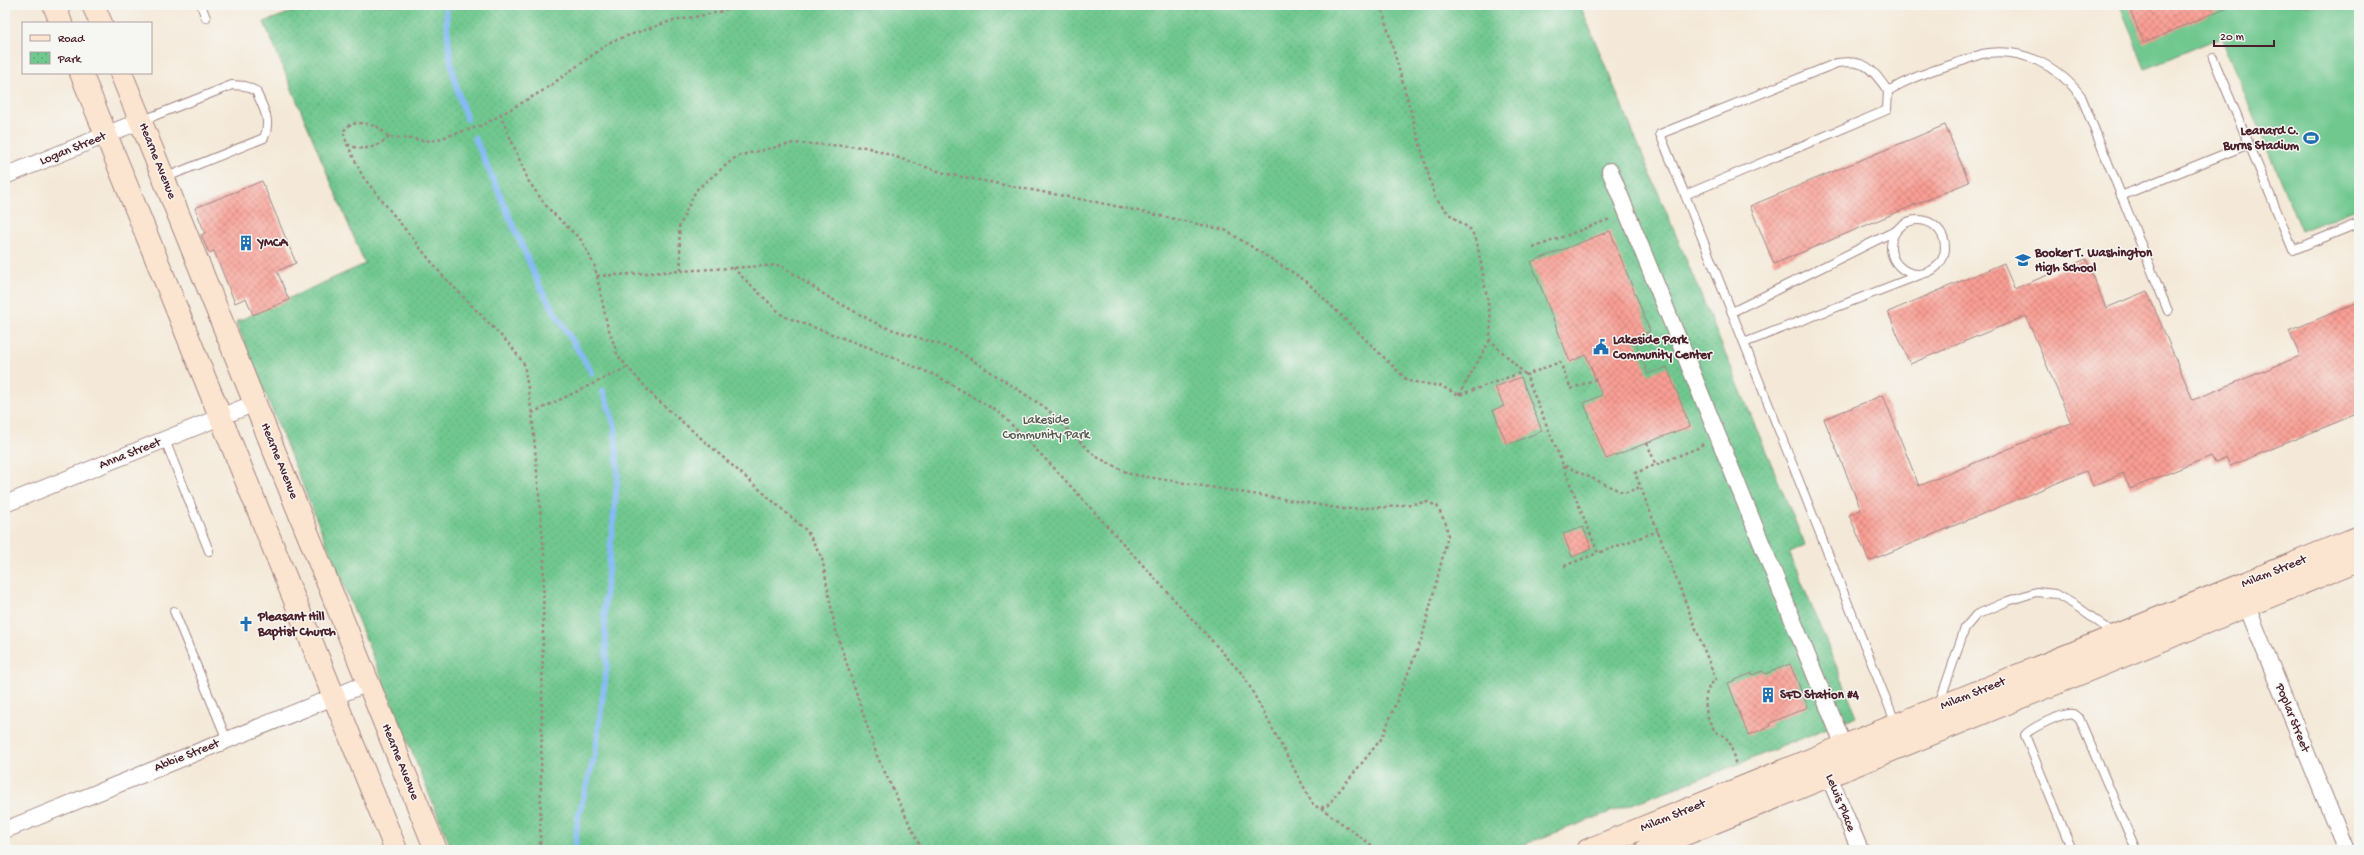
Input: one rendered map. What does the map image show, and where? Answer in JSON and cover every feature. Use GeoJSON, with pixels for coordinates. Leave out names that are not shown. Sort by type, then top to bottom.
{"type":"FeatureCollection","features":[{"type":"Feature","properties":{"kind":"main road"},"geometry":{"type":"LineString","coordinates":[[54,5],[61,22]]}},
{"type":"Feature","properties":{"kind":"main road"},"geometry":{"type":"LineString","coordinates":[[93,5],[101,22]]}},
{"type":"Feature","properties":{"kind":"main road"},"geometry":{"type":"LineString","coordinates":[[81,74],[396,850]]}},
{"type":"Feature","properties":{"kind":"main road","name":"Hearne Avenue"},"geometry":{"type":"LineString","coordinates":[[121,74],[436,850]]}},
{"type":"Feature","properties":{"kind":"main road","name":"Milam Street"},"geometry":{"type":"LineString","coordinates":[[1588,850],[2359,537]]}},
{"type":"Feature","properties":{"kind":"main road","name":"Milam Street"},"geometry":{"type":"LineString","coordinates":[[1646,850],[2359,560]]}},
{"type":"Feature","properties":{"kind":"street","name":"Logan Street"},"geometry":{"type":"LineString","coordinates":[[5,176],[140,121]]}},
{"type":"Feature","properties":{"kind":"street"},"geometry":{"type":"LineString","coordinates":[[1610,171],[1844,746]]}},
{"type":"Feature","properties":{"kind":"street","name":"Anna Street"},"geometry":{"type":"LineString","coordinates":[[5,504],[255,403]]}},
{"type":"Feature","properties":{"kind":"street","name":"Poplar Street"},"geometry":{"type":"LineString","coordinates":[[2239,586],[2346,850]]}},
{"type":"Feature","properties":{"kind":"street","name":"Abbie Street"},"geometry":{"type":"LineString","coordinates":[[5,830],[368,683]]}},
{"type":"Feature","properties":{"kind":"street","name":"Lewis Place"},"geometry":{"type":"LineString","coordinates":[[1821,756],[1860,850]]}},
{"type":"Feature","properties":{"kind":"lane"},"geometry":{"type":"LineString","coordinates":[[201,5],[206,18]]}},
{"type":"Feature","properties":{"kind":"lane"},"geometry":{"type":"LineString","coordinates":[[1888,91],[1914,76],[1983,54],[2027,55],[2054,69],[2068,79],[2081,96],[2168,311]]}},
{"type":"Feature","properties":{"kind":"lane"},"geometry":{"type":"LineString","coordinates":[[2214,58],[2293,250],[2359,223]]}},
{"type":"Feature","properties":{"kind":"lane"},"geometry":{"type":"LineString","coordinates":[[1685,195],[1887,110],[1888,91],[1873,70],[1854,61],[1837,63],[1660,134],[1897,725]]}},
{"type":"Feature","properties":{"kind":"lane"},"geometry":{"type":"LineString","coordinates":[[140,121],[232,85],[244,86],[256,91],[268,118],[268,129],[264,138],[164,178]]}},
{"type":"Feature","properties":{"kind":"lane"},"geometry":{"type":"LineString","coordinates":[[2122,196],[2249,144]]}},
{"type":"Feature","properties":{"kind":"lane"},"geometry":{"type":"LineString","coordinates":[[1732,312],[1897,230],[1908,223],[1921,221],[1936,228],[1941,234],[1944,250],[1942,258],[1931,271],[1744,343]]}},
{"type":"Feature","properties":{"kind":"lane"},"geometry":{"type":"LineString","coordinates":[[1897,230],[1892,238],[1891,248],[1897,265],[1913,274],[1922,274]]}},
{"type":"Feature","properties":{"kind":"lane"},"geometry":{"type":"LineString","coordinates":[[165,440],[209,551]]}},
{"type":"Feature","properties":{"kind":"lane"},"geometry":{"type":"LineString","coordinates":[[1938,708],[1965,628],[1976,615],[2008,601],[2036,592],[2056,594],[2075,605],[2117,635]]}},
{"type":"Feature","properties":{"kind":"lane"},"geometry":{"type":"LineString","coordinates":[[174,611],[227,740]]}},
{"type":"Feature","properties":{"kind":"lane"},"geometry":{"type":"LineString","coordinates":[[2072,850],[2025,735],[2030,729],[2067,714],[2074,714],[2079,718],[2136,850]]}},
{"type":"Feature","properties":{"kind":"path"},"geometry":{"type":"LineString","coordinates":[[540,850],[544,553],[532,413],[524,364],[511,346],[442,275],[368,183],[347,144],[343,131],[351,124],[364,123],[378,128],[389,137],[432,141],[483,125],[544,90],[612,41],[668,22],[719,12],[739,5]]}},
{"type":"Feature","properties":{"kind":"path"},"geometry":{"type":"LineString","coordinates":[[1381,5],[1435,198],[1449,214],[1471,230],[1477,242],[1491,320],[1490,340],[1459,395]]}},
{"type":"Feature","properties":{"kind":"path"},"geometry":{"type":"LineString","coordinates":[[500,114],[529,182],[547,207],[582,241],[595,267],[607,324],[618,356],[654,397],[807,531],[822,558],[835,628],[877,756],[922,850]]}},
{"type":"Feature","properties":{"kind":"path"},"geometry":{"type":"LineString","coordinates":[[347,144],[355,149],[368,148],[383,142],[389,137]]}},
{"type":"Feature","properties":{"kind":"path"},"geometry":{"type":"LineString","coordinates":[[681,270],[679,227],[696,190],[737,156],[794,143],[866,147],[947,174],[1106,204],[1225,230],[1306,281],[1408,381],[1441,386],[1459,395],[1523,372]]}},
{"type":"Feature","properties":{"kind":"path"},"geometry":{"type":"LineString","coordinates":[[1533,248],[1607,218],[1613,219]]}},
{"type":"Feature","properties":{"kind":"path"},"geometry":{"type":"LineString","coordinates":[[597,276],[780,265],[828,297],[881,326],[957,350],[1046,408],[1095,456],[1130,474],[1344,509],[1388,507],[1427,502],[1437,506],[1444,518],[1448,536],[1422,638],[1382,738],[1328,805],[1321,808]]}},
{"type":"Feature","properties":{"kind":"path"},"geometry":{"type":"LineString","coordinates":[[732,267],[783,316],[870,348],[939,376],[1000,413],[1060,475],[1244,676],[1314,806],[1321,808],[1378,850]]}},
{"type":"Feature","properties":{"kind":"path"},"geometry":{"type":"LineString","coordinates":[[1490,340],[1526,375],[1598,553]]}},
{"type":"Feature","properties":{"kind":"path"},"geometry":{"type":"LineString","coordinates":[[1642,359],[1667,349],[1670,356]]}},
{"type":"Feature","properties":{"kind":"path"},"geometry":{"type":"LineString","coordinates":[[1526,375],[1560,362],[1571,389],[1596,379]]}},
{"type":"Feature","properties":{"kind":"path"},"geometry":{"type":"LineString","coordinates":[[532,413],[628,367]]}},
{"type":"Feature","properties":{"kind":"path"},"geometry":{"type":"LineString","coordinates":[[1704,440],[1698,448],[1635,473],[1716,680],[1710,684],[1705,697],[1708,716],[1716,731],[1727,739],[1736,765]]}},
{"type":"Feature","properties":{"kind":"path"},"geometry":{"type":"LineString","coordinates":[[1647,443],[1656,465]]}},
{"type":"Feature","properties":{"kind":"path"},"geometry":{"type":"LineString","coordinates":[[1563,465],[1624,493],[1641,487]]}},
{"type":"Feature","properties":{"kind":"path"},"geometry":{"type":"LineString","coordinates":[[1564,566],[1658,531]]}},
{"type":"Feature","properties":{"kind":"green space","name":"Lakeside Community Park"},"geometry":{"type":"Polygon","coordinates":[[[311,5],[1580,5],[1805,545],[1789,552],[1857,716],[1736,765],[1509,850],[452,850],[236,322],[365,264],[264,22],[311,5]]]}},
{"type":"Feature","properties":{"kind":"green space","name":"Leanard C. Burns Stadium"},"geometry":{"type":"Polygon","coordinates":[[[2120,5],[2359,5],[2359,208],[2301,231],[2221,37],[2145,69],[2120,5]]]}},
{"type":"Feature","properties":{"kind":"building"},"geometry":{"type":"Polygon","coordinates":[[[2128,5],[2232,5],[2144,43],[2128,5]]]}},
{"type":"Feature","properties":{"kind":"building"},"geometry":{"type":"Polygon","coordinates":[[[1945,125],[1969,182],[1774,264],[1750,206],[1945,125]]]}},
{"type":"Feature","properties":{"kind":"building","name":"YMCA"},"geometry":{"type":"Polygon","coordinates":[[[262,181],[296,263],[277,271],[289,300],[253,315],[246,298],[235,303],[214,251],[209,253],[201,235],[205,233],[195,208],[262,181]]]}},
{"type":"Feature","properties":{"kind":"building","name":"Lakeside Park Community Center"},"geometry":{"type":"Polygon","coordinates":[[[1610,231],[1650,331],[1634,338],[1648,374],[1667,367],[1690,426],[1606,459],[1584,403],[1602,395],[1586,355],[1570,362],[1531,262],[1610,231]]]}},
{"type":"Feature","properties":{"kind":"building"},"geometry":{"type":"Polygon","coordinates":[[[2086,259],[2106,308],[2147,291],[2193,400],[2300,356],[2289,331],[2359,302],[2359,413],[2230,466],[2227,458],[2215,463],[2211,456],[2130,489],[2123,473],[2093,486],[2086,471],[1869,561],[1849,515],[1861,510],[1824,419],[1883,395],[1919,486],[2071,423],[2026,316],[1910,364],[1888,312],[2004,263],[2014,289],[2086,259]]]}},
{"type":"Feature","properties":{"kind":"building"},"geometry":{"type":"Polygon","coordinates":[[[1521,377],[1542,431],[1507,445],[1493,410],[1504,406],[1495,387],[1521,377]]]}},
{"type":"Feature","properties":{"kind":"building"},"geometry":{"type":"Polygon","coordinates":[[[1583,527],[1592,549],[1572,557],[1563,534],[1583,527]]]}},
{"type":"Feature","properties":{"kind":"building","name":"SFD Station #4"},"geometry":{"type":"Polygon","coordinates":[[[1790,664],[1808,707],[1770,723],[1771,726],[1748,735],[1728,683],[1752,673],[1752,675],[1763,671],[1765,674],[1790,664]]]}},
{"type":"Feature","properties":{"kind":"waterway"},"geometry":{"type":"LineString","coordinates":[[446,5],[451,63],[457,90],[467,119]]}},
{"type":"Feature","properties":{"kind":"waterway"},"geometry":{"type":"LineString","coordinates":[[475,138],[541,289],[592,373]]}},
{"type":"Feature","properties":{"kind":"waterway"},"geometry":{"type":"LineString","coordinates":[[575,850],[578,818],[595,754],[607,666],[604,610],[618,475],[615,426],[603,391]]}},
{"type":"Feature","properties":{"kind":"place","name":"Leanard C. Burns Stadium"},"geometry":{"type":"Point","coordinates":[2311,138]}},
{"type":"Feature","properties":{"kind":"place","name":"YMCA"},"geometry":{"type":"Point","coordinates":[246,243]}},
{"type":"Feature","properties":{"kind":"place","name":"Booker T. Washington High School"},"geometry":{"type":"Point","coordinates":[2023,260]}},
{"type":"Feature","properties":{"kind":"place","name":"Lakeside Park Community Center"},"geometry":{"type":"Point","coordinates":[1601,347]}},
{"type":"Feature","properties":{"kind":"place","name":"Pleasant Hill Baptist Church"},"geometry":{"type":"Point","coordinates":[246,624]}},
{"type":"Feature","properties":{"kind":"place","name":"SFD Station #4"},"geometry":{"type":"Point","coordinates":[1768,695]}}]}
